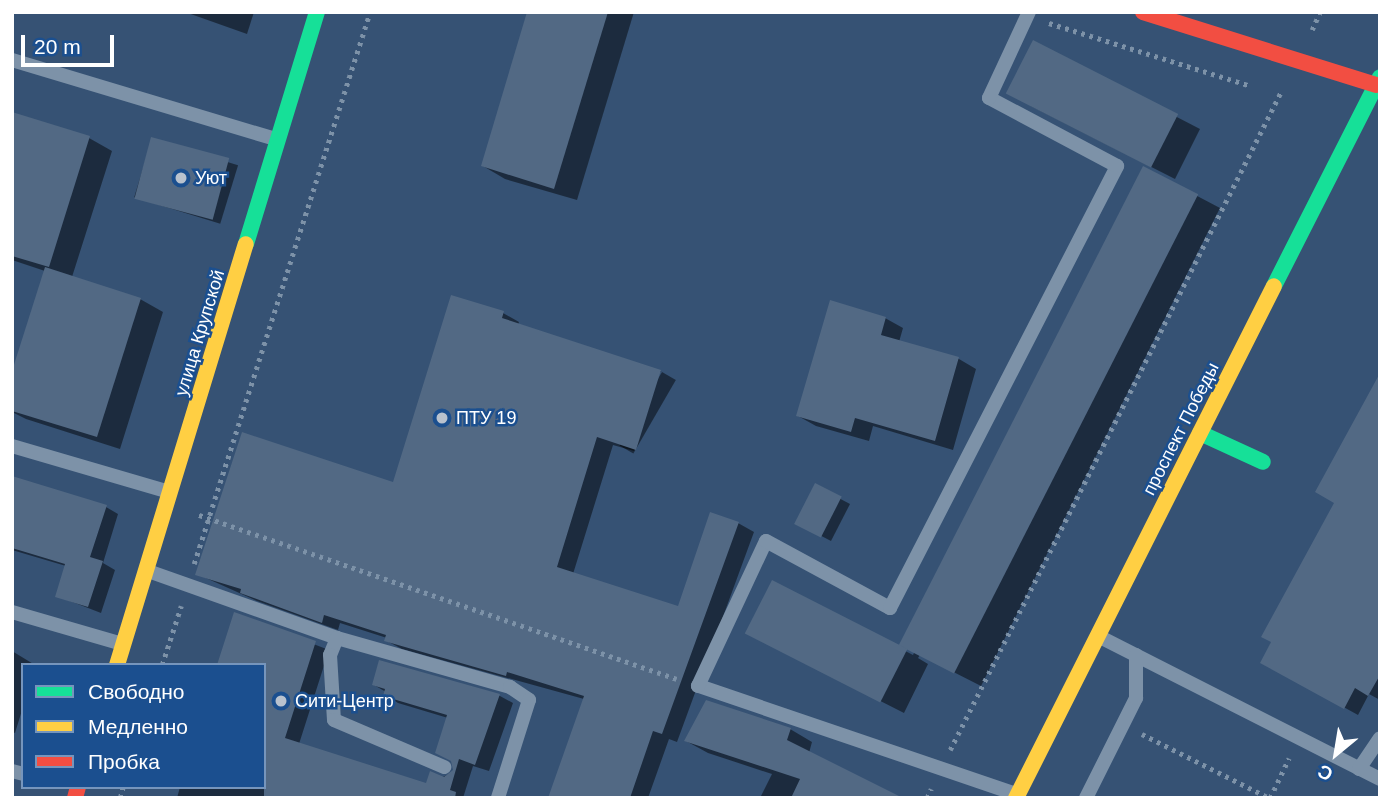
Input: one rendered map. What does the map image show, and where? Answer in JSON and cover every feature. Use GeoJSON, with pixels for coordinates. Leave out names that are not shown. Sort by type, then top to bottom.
{"type":"FeatureCollection","features":[{"type":"Feature","properties":{"kind":"street","name":"улица Крупской"},"geometry":{"type":"LineString","coordinates":[[118,663],[317,12]]}},
{"type":"Feature","properties":{"kind":"street"},"geometry":{"type":"LineString","coordinates":[[1143,12],[1296,61],[1378,81]]}},
{"type":"Feature","properties":{"kind":"street","name":"проспект Победы"},"geometry":{"type":"LineString","coordinates":[[1017,796],[1378,81]]}},
{"type":"Feature","properties":{"kind":"street"},"geometry":{"type":"LineString","coordinates":[[1200,433],[1263,462]]}},
{"type":"Feature","properties":{"kind":"lane"},"geometry":{"type":"LineString","coordinates":[[1017,796],[941,767],[698,686],[766,541],[890,608],[1118,166],[989,98],[1029,14]]}},
{"type":"Feature","properties":{"kind":"lane"},"geometry":{"type":"LineString","coordinates":[[12,60],[280,140]]}},
{"type":"Feature","properties":{"kind":"lane"},"geometry":{"type":"LineString","coordinates":[[12,446],[170,499]]}},
{"type":"Feature","properties":{"kind":"lane"},"geometry":{"type":"LineString","coordinates":[[147,571],[337,638],[510,687],[529,700],[498,798]]}},
{"type":"Feature","properties":{"kind":"lane"},"geometry":{"type":"LineString","coordinates":[[12,612],[124,645]]}},
{"type":"Feature","properties":{"kind":"lane"},"geometry":{"type":"LineString","coordinates":[[1098,636],[1380,779]]}},
{"type":"Feature","properties":{"kind":"lane"},"geometry":{"type":"LineString","coordinates":[[337,638],[330,654],[334,720],[444,767]]}},
{"type":"Feature","properties":{"kind":"lane"},"geometry":{"type":"LineString","coordinates":[[1086,798],[1136,698],[1136,655]]}},
{"type":"Feature","properties":{"kind":"lane"},"geometry":{"type":"LineString","coordinates":[[1359,769],[1380,738]]}},
{"type":"Feature","properties":{"kind":"path"},"geometry":{"type":"LineString","coordinates":[[163,663],[370,12]]}},
{"type":"Feature","properties":{"kind":"path"},"geometry":{"type":"LineString","coordinates":[[941,767],[1320,12]]}},
{"type":"Feature","properties":{"kind":"path"},"geometry":{"type":"LineString","coordinates":[[1029,14],[1254,86]]}},
{"type":"Feature","properties":{"kind":"path"},"geometry":{"type":"LineString","coordinates":[[1267,90],[1280,94]]}},
{"type":"Feature","properties":{"kind":"path"},"geometry":{"type":"LineString","coordinates":[[170,499],[209,519],[698,686]]}},
{"type":"Feature","properties":{"kind":"path"},"geometry":{"type":"LineString","coordinates":[[1139,732],[1269,798],[1299,738]]}},
{"type":"Feature","properties":{"kind":"building"},"geometry":{"type":"Polygon","coordinates":[[[527,12],[608,12],[554,189],[481,166],[527,12]]]}},
{"type":"Feature","properties":{"kind":"building"},"geometry":{"type":"Polygon","coordinates":[[[1033,40],[1178,114],[1151,167],[1006,93],[1033,40]]]}},
{"type":"Feature","properties":{"kind":"building"},"geometry":{"type":"Polygon","coordinates":[[[12,112],[90,136],[49,267],[12,256],[12,112]]]}},
{"type":"Feature","properties":{"kind":"building","name":"Уют"},"geometry":{"type":"Polygon","coordinates":[[[151,137],[229,158],[213,220],[134,199],[151,137]]]}},
{"type":"Feature","properties":{"kind":"building"},"geometry":{"type":"Polygon","coordinates":[[[1143,166],[1198,194],[954,674],[899,645],[1143,166]]]}},
{"type":"Feature","properties":{"kind":"building"},"geometry":{"type":"Polygon","coordinates":[[[45,267],[141,298],[97,437],[12,411],[12,371],[45,267]]]}},
{"type":"Feature","properties":{"kind":"building"},"geometry":{"type":"Polygon","coordinates":[[[451,295],[504,311],[502,318],[661,370],[636,450],[597,437],[557,567],[678,606],[710,512],[739,522],[662,734],[653,731],[630,798],[548,798],[584,696],[507,672],[506,676],[384,641],[386,635],[324,615],[322,623],[240,593],[241,589],[195,575],[242,432],[393,482],[451,295]]]}},
{"type":"Feature","properties":{"kind":"building"},"geometry":{"type":"Polygon","coordinates":[[[830,300],[886,317],[881,335],[959,357],[935,441],[855,418],[851,432],[796,416],[830,300]]]}},
{"type":"Feature","properties":{"kind":"building"},"geometry":{"type":"Polygon","coordinates":[[[1380,373],[1380,675],[1368,696],[1355,688],[1344,709],[1260,663],[1271,642],[1261,637],[1334,503],[1315,492],[1380,373]]]}},
{"type":"Feature","properties":{"kind":"building"},"geometry":{"type":"Polygon","coordinates":[[[12,476],[107,505],[90,557],[103,561],[88,607],[55,597],[65,564],[12,548],[12,476]]]}},
{"type":"Feature","properties":{"kind":"building"},"geometry":{"type":"Polygon","coordinates":[[[815,483],[842,497],[821,538],[794,524],[815,483]]]}},
{"type":"Feature","properties":{"kind":"building"},"geometry":{"type":"Polygon","coordinates":[[[772,580],[907,649],[880,702],[745,633],[772,580]]]}},
{"type":"Feature","properties":{"kind":"building","name":"Сити-Центр"},"geometry":{"type":"Polygon","coordinates":[[[234,612],[316,641],[285,738],[426,783],[430,771],[444,777],[453,770],[451,761],[435,753],[447,715],[383,696],[385,689],[372,685],[379,660],[500,694],[475,765],[459,759],[450,790],[456,792],[455,798],[264,798],[266,663],[218,663],[234,612]]]}},
{"type":"Feature","properties":{"kind":"building"},"geometry":{"type":"Polygon","coordinates":[[[706,700],[791,728],[787,740],[903,798],[791,798],[800,779],[684,741],[706,700]]]}},
{"type":"Feature","properties":{"kind":"traffic: fast"},"geometry":{"type":"LineString","coordinates":[[246,244],[317,12]]}},
{"type":"Feature","properties":{"kind":"traffic: fast"},"geometry":{"type":"LineString","coordinates":[[1274,286],[1380,77]]}},
{"type":"Feature","properties":{"kind":"traffic: fast"},"geometry":{"type":"LineString","coordinates":[[1200,433],[1263,462]]}},
{"type":"Feature","properties":{"kind":"traffic: slow"},"geometry":{"type":"LineString","coordinates":[[118,663],[246,244]]}},
{"type":"Feature","properties":{"kind":"traffic: slow"},"geometry":{"type":"LineString","coordinates":[[1016,798],[1274,286]]}},
{"type":"Feature","properties":{"kind":"traffic: jam"},"geometry":{"type":"LineString","coordinates":[[1143,12],[1376,85]]}},
{"type":"Feature","properties":{"kind":"traffic: jam"},"geometry":{"type":"LineString","coordinates":[[75,798],[77,789]]}},
{"type":"Feature","properties":{"kind":"place","name":"Уют"},"geometry":{"type":"Point","coordinates":[181,178]}},
{"type":"Feature","properties":{"kind":"place","name":"ПТУ 19"},"geometry":{"type":"Point","coordinates":[442,418]}},
{"type":"Feature","properties":{"kind":"place","name":"Сити-Центр"},"geometry":{"type":"Point","coordinates":[281,701]}}]}
